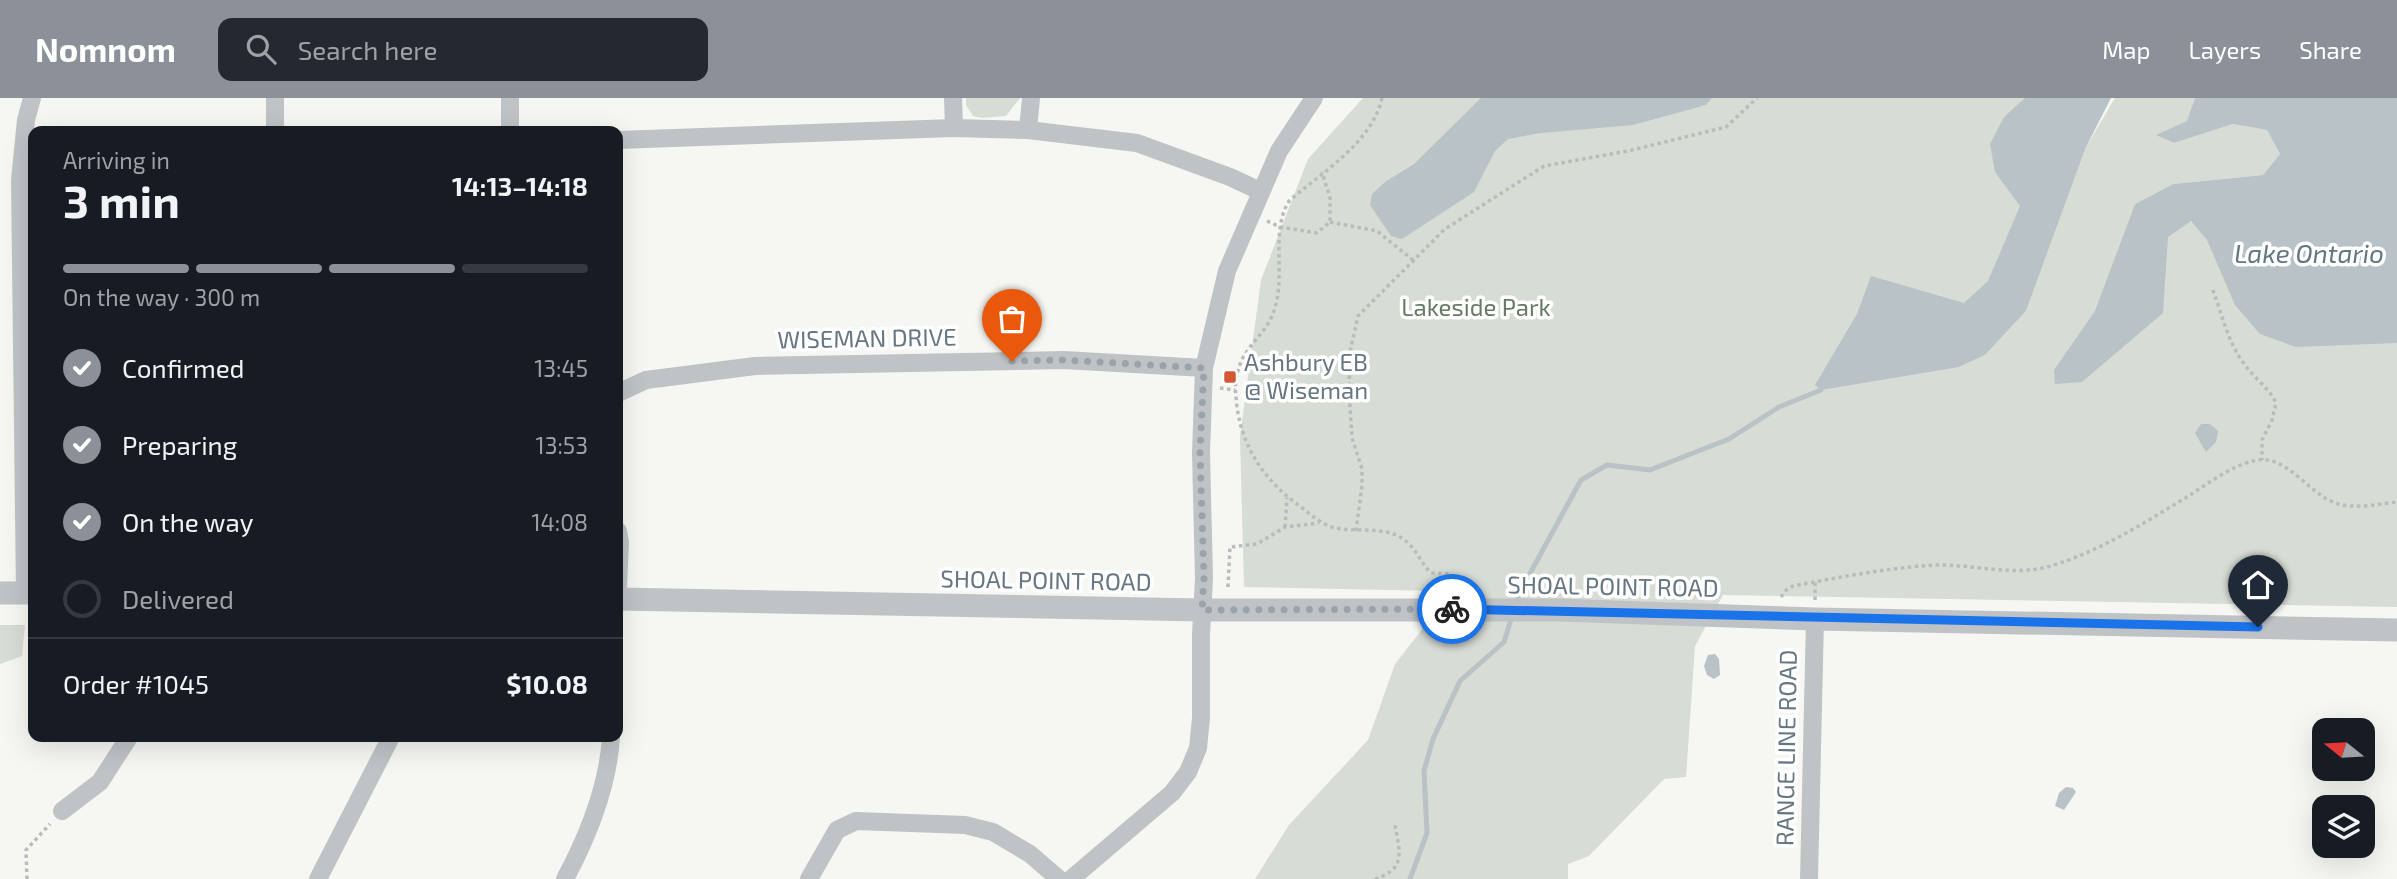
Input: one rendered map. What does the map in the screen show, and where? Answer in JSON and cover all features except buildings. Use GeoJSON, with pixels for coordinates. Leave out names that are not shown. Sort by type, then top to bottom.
{"type":"FeatureCollection","features":[{"type":"Feature","properties":{"kind":"street"},"geometry":{"type":"LineString","coordinates":[[28,423],[27,253],[20,180],[26,120],[32,98]]}},
{"type":"Feature","properties":{"kind":"street"},"geometry":{"type":"LineString","coordinates":[[275,98],[275,126]]}},
{"type":"Feature","properties":{"kind":"street"},"geometry":{"type":"LineString","coordinates":[[510,98],[510,126]]}},
{"type":"Feature","properties":{"kind":"street"},"geometry":{"type":"LineString","coordinates":[[953,98],[954,128]]}},
{"type":"Feature","properties":{"kind":"street"},"geometry":{"type":"LineString","coordinates":[[1028,130],[1031,98]]}},
{"type":"Feature","properties":{"kind":"street"},"geometry":{"type":"LineString","coordinates":[[1071,879],[1172,793],[1188,772],[1198,748],[1204,578],[1200,453],[1204,368],[1227,271],[1279,151],[1314,98]]}},
{"type":"Feature","properties":{"kind":"street"},"geometry":{"type":"LineString","coordinates":[[623,140],[954,128],[1028,130],[1137,143],[1230,177],[1260,191]]}},
{"type":"Feature","properties":{"kind":"street","name":"WISEMAN DRIVE"},"geometry":{"type":"LineString","coordinates":[[623,391],[646,380],[755,366],[1064,360],[1204,368]]}},
{"type":"Feature","properties":{"kind":"street"},"geometry":{"type":"LineString","coordinates":[[0,593],[28,593]]}},
{"type":"Feature","properties":{"kind":"street","name":"SHOAL POINT ROAD"},"geometry":{"type":"LineString","coordinates":[[623,599],[1202,610],[1558,610],[1815,619],[2397,630]]}},
{"type":"Feature","properties":{"kind":"street","name":"RANGE LINE ROAD"},"geometry":{"type":"LineString","coordinates":[[1809,879],[1815,619]]}},
{"type":"Feature","properties":{"kind":"street"},"geometry":{"type":"LineString","coordinates":[[62,811],[100,782],[127,742]]}},
{"type":"Feature","properties":{"kind":"street"},"geometry":{"type":"LineString","coordinates":[[318,879],[388,742]]}},
{"type":"Feature","properties":{"kind":"street"},"geometry":{"type":"LineString","coordinates":[[565,879],[585,842],[610,758],[611,742]]}},
{"type":"Feature","properties":{"kind":"street"},"geometry":{"type":"LineString","coordinates":[[809,879],[837,830],[856,821],[965,825],[993,832],[1030,853],[1059,879]]}},
{"type":"Feature","properties":{"kind":"path"},"geometry":{"type":"LineString","coordinates":[[1321,523],[1287,497],[1264,473],[1250,452],[1239,421],[1236,376],[1245,351],[1270,320],[1277,298],[1280,227],[1289,201],[1344,154],[1369,128],[1377,117],[1382,98]]}},
{"type":"Feature","properties":{"kind":"path"},"geometry":{"type":"LineString","coordinates":[[1356,531],[1362,478],[1350,423],[1349,374],[1354,328],[1358,316],[1445,229],[1544,166],[1628,151],[1726,127],[1757,98]]}},
{"type":"Feature","properties":{"kind":"path"},"geometry":{"type":"LineString","coordinates":[[1280,227],[1317,233],[1330,222],[1331,198],[1322,173]]}},
{"type":"Feature","properties":{"kind":"path"},"geometry":{"type":"LineString","coordinates":[[1330,222],[1377,231],[1415,261]]}},
{"type":"Feature","properties":{"kind":"path"},"geometry":{"type":"LineString","coordinates":[[2213,290],[2238,355],[2276,403],[2272,421],[2262,440],[2262,460]]}},
{"type":"Feature","properties":{"kind":"path"},"geometry":{"type":"LineString","coordinates":[[1815,582],[1866,572],[1936,565],[2008,570],[2047,567],[2127,533],[2242,464],[2262,460],[2275,462],[2326,499],[2338,504],[2352,506],[2397,502]]}},
{"type":"Feature","properties":{"kind":"path"},"geometry":{"type":"LineString","coordinates":[[1285,527],[1287,497]]}},
{"type":"Feature","properties":{"kind":"path"},"geometry":{"type":"LineString","coordinates":[[1228,587],[1230,547],[1257,544],[1285,527],[1321,523],[1356,531],[1398,535],[1412,547],[1431,573],[1449,574],[1463,584],[1484,590]]}},
{"type":"Feature","properties":{"kind":"path"},"geometry":{"type":"LineString","coordinates":[[27,879],[26,850],[62,811]]}},
{"type":"Feature","properties":{"kind":"path"},"geometry":{"type":"LineString","coordinates":[[1375,879],[1391,874],[1397,865],[1399,849],[1395,825]]}},
{"type":"Feature","properties":{"kind":"green space"},"geometry":{"type":"Polygon","coordinates":[[[966,98],[1020,98],[1006,116],[982,118],[973,116],[966,105],[966,98]]]}},
{"type":"Feature","properties":{"kind":"green space","name":"Lakeside Park"},"geometry":{"type":"Polygon","coordinates":[[[1363,98],[2095,98],[1959,367],[1985,355],[2026,311],[2086,147],[2115,98],[2195,98],[2188,121],[2157,135],[2174,143],[2233,124],[2267,130],[2280,154],[2263,175],[2173,184],[2135,204],[2105,286],[2159,222],[2208,222],[2397,292],[2397,607],[1723,595],[1695,646],[1686,777],[1664,779],[1589,856],[1568,864],[1568,879],[1255,879],[1289,825],[1368,740],[1395,664],[1428,622],[1437,591],[1244,587],[1240,437],[1261,280],[1308,159],[1363,98]]]}},
{"type":"Feature","properties":{"kind":"green space"},"geometry":{"type":"Polygon","coordinates":[[[0,625],[25,625],[22,656],[0,664],[0,625]]]}},
{"type":"Feature","properties":{"kind":"water"},"geometry":{"type":"Polygon","coordinates":[[[1481,98],[1712,98],[1706,105],[1633,125],[1541,133],[1508,139],[1495,151],[1474,192],[1402,239],[1391,236],[1370,205],[1372,194],[1385,182],[1414,164],[1481,98]]]}},
{"type":"Feature","properties":{"kind":"water"},"geometry":{"type":"Polygon","coordinates":[[[2025,98],[2111,98],[2086,147],[2026,311],[1985,355],[1959,367],[1821,390],[1815,385],[1857,314],[1871,276],[1964,303],[1988,281],[2020,206],[1995,172],[1990,144],[2004,117],[2025,98]]]}},
{"type":"Feature","properties":{"kind":"water","name":"Lake Ontario"},"geometry":{"type":"Polygon","coordinates":[[[2195,98],[2397,98],[2397,343],[2296,347],[2260,334],[2235,305],[2207,240],[2191,221],[2168,237],[2163,313],[2082,382],[2055,384],[2054,370],[2095,311],[2135,204],[2173,184],[2263,175],[2280,154],[2267,130],[2233,124],[2174,143],[2156,135],[2187,121],[2195,98]]]}},
{"type":"Feature","properties":{"kind":"water"},"geometry":{"type":"Polygon","coordinates":[[[2201,424],[2210,424],[2218,431],[2216,442],[2206,452],[2195,433],[2201,424]]]}},
{"type":"Feature","properties":{"kind":"water"},"geometry":{"type":"Polygon","coordinates":[[[1715,654],[1719,659],[1720,675],[1714,679],[1707,675],[1704,666],[1708,655],[1715,654]]]}},
{"type":"Feature","properties":{"kind":"water"},"geometry":{"type":"Polygon","coordinates":[[[2066,787],[2073,788],[2076,792],[2064,810],[2055,806],[2059,793],[2066,787]]]}},
{"type":"Feature","properties":{"kind":"waterway"},"geometry":{"type":"LineString","coordinates":[[1516,603],[1581,480],[1607,465],[1650,470],[1729,439],[1779,407],[1821,390]]}},
{"type":"Feature","properties":{"kind":"waterway"},"geometry":{"type":"LineString","coordinates":[[1410,879],[1427,833],[1424,771],[1433,739],[1460,681],[1504,642],[1512,616]]}},
{"type":"Feature","properties":{"kind":"way so far"},"geometry":{"type":"LineString","coordinates":[[1012,361],[1064,360],[1204,368],[1200,453],[1204,578],[1202,610],[1452,609]]}},
{"type":"Feature","properties":{"kind":"place","name":"Ashbury EB @ Wiseman"},"geometry":{"type":"Point","coordinates":[1230,377]}},
{"type":"Feature","properties":{"kind":"route"},"geometry":{"type":"LineString","coordinates":[[1452,609],[2258,627]]}}]}
